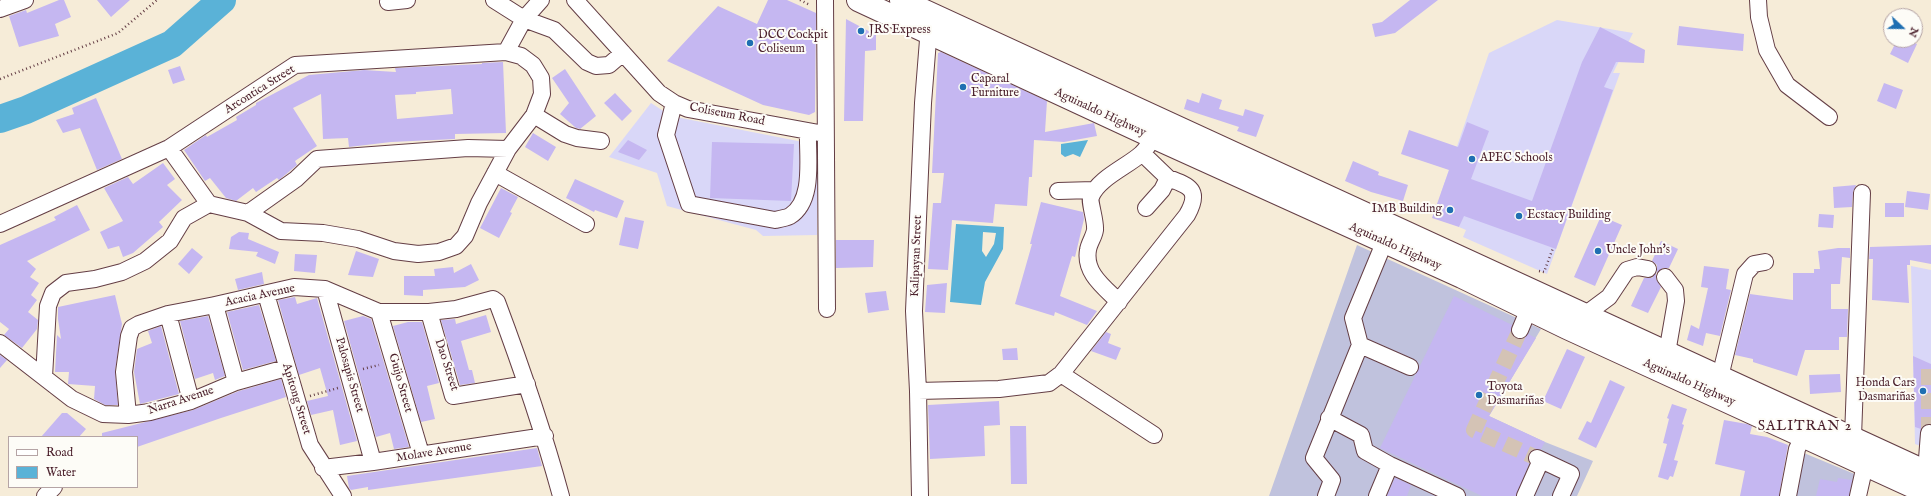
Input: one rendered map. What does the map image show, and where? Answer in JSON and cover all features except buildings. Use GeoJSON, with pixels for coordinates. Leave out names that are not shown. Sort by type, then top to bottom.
{"type":"FeatureCollection","features":[{"type":"Feature","properties":{"kind":"highway","name":"Aguinaldo Highway"},"geometry":{"type":"LineString","coordinates":[[858,0],[933,25],[1152,137],[1462,277],[1532,301],[1586,314],[1667,353],[1853,437],[1926,482]]}},
{"type":"Feature","properties":{"kind":"highway","name":"Aguinaldo Highway"},"geometry":{"type":"LineString","coordinates":[[901,0],[933,25]]}},
{"type":"Feature","properties":{"kind":"highway","name":"Aguinaldo Highway"},"geometry":{"type":"LineString","coordinates":[[1152,137],[1532,301],[1567,328],[1865,465],[1926,482]]}},
{"type":"Feature","properties":{"kind":"street"},"geometry":{"type":"LineString","coordinates":[[0,9],[25,0]]}},
{"type":"Feature","properties":{"kind":"street"},"geometry":{"type":"LineString","coordinates":[[388,2],[407,0]]}},
{"type":"Feature","properties":{"kind":"street"},"geometry":{"type":"LineString","coordinates":[[494,0],[524,19],[554,30],[587,62],[596,66],[609,65],[623,53]]}},
{"type":"Feature","properties":{"kind":"street"},"geometry":{"type":"LineString","coordinates":[[169,148],[209,204],[248,213],[281,231],[323,233],[358,239],[394,251],[418,254],[439,252],[456,246],[464,236],[479,203],[508,149],[534,115],[542,94],[541,78],[533,65],[521,56],[506,52],[524,19],[541,0]]}},
{"type":"Feature","properties":{"kind":"street","name":"Coliseum Road"},"geometry":{"type":"LineString","coordinates":[[576,0],[659,93],[674,103],[688,109],[826,134]]}},
{"type":"Feature","properties":{"kind":"street"},"geometry":{"type":"LineString","coordinates":[[825,0],[826,309]]}},
{"type":"Feature","properties":{"kind":"street"},"geometry":{"type":"LineString","coordinates":[[1758,0],[1759,17],[1767,50],[1787,85],[1830,117]]}},
{"type":"Feature","properties":{"kind":"street","name":"Kalipayan Street"},"geometry":{"type":"LineString","coordinates":[[920,496],[918,391],[914,311],[923,103],[928,40],[933,25]]}},
{"type":"Feature","properties":{"kind":"street","name":"Arcontica Street"},"geometry":{"type":"LineString","coordinates":[[0,224],[169,148],[295,65],[506,52]]}},
{"type":"Feature","properties":{"kind":"street"},"geometry":{"type":"LineString","coordinates":[[674,103],[666,135],[689,204],[775,220],[789,217],[800,207],[807,193],[808,131]]}},
{"type":"Feature","properties":{"kind":"street"},"geometry":{"type":"LineString","coordinates":[[534,115],[564,134],[577,138],[601,141]]}},
{"type":"Feature","properties":{"kind":"street"},"geometry":{"type":"LineString","coordinates":[[918,391],[1006,388],[1048,383],[1061,374],[1119,302],[1187,215],[1192,206],[1193,193],[1190,188],[1168,178],[1152,137],[1094,190],[1090,198],[1094,213],[1095,230],[1088,249],[1087,262],[1092,275],[1119,302]]}},
{"type":"Feature","properties":{"kind":"street"},"geometry":{"type":"LineString","coordinates":[[248,213],[296,179],[317,159],[468,148],[508,149]]}},
{"type":"Feature","properties":{"kind":"street"},"geometry":{"type":"LineString","coordinates":[[495,173],[586,224]]}},
{"type":"Feature","properties":{"kind":"street"},"geometry":{"type":"LineString","coordinates":[[1146,208],[1162,190],[1168,178]]}},
{"type":"Feature","properties":{"kind":"street"},"geometry":{"type":"LineString","coordinates":[[1058,191],[1094,190]]}},
{"type":"Feature","properties":{"kind":"street"},"geometry":{"type":"LineString","coordinates":[[1853,437],[1862,193]]}},
{"type":"Feature","properties":{"kind":"street"},"geometry":{"type":"LineString","coordinates":[[44,377],[48,306],[53,294],[66,283],[95,279],[122,272],[145,261],[170,240],[184,218],[209,204]]}},
{"type":"Feature","properties":{"kind":"street"},"geometry":{"type":"LineString","coordinates":[[1326,496],[1332,480],[1314,458],[1360,345],[1353,318],[1384,243]]}},
{"type":"Feature","properties":{"kind":"street"},"geometry":{"type":"LineString","coordinates":[[1720,377],[1744,274],[1754,264],[1765,262]]}},
{"type":"Feature","properties":{"kind":"street"},"geometry":{"type":"LineString","coordinates":[[1567,328],[1609,297],[1627,270],[1637,266],[1648,269]]}},
{"type":"Feature","properties":{"kind":"street"},"geometry":{"type":"LineString","coordinates":[[1665,277],[1675,290],[1676,301],[1667,353]]}},
{"type":"Feature","properties":{"kind":"street","name":"Acacia Avenue"},"geometry":{"type":"LineString","coordinates":[[128,415],[124,372],[129,336],[132,328],[168,314],[294,287],[325,289],[379,312],[429,312],[456,309],[492,299],[498,302],[527,384]]}},
{"type":"Feature","properties":{"kind":"street","name":"Palosapis Street"},"geometry":{"type":"LineString","coordinates":[[325,289],[373,462]]}},
{"type":"Feature","properties":{"kind":"street","name":"Apitong Street"},"geometry":{"type":"LineString","coordinates":[[266,294],[286,368],[310,445],[343,496]]}},
{"type":"Feature","properties":{"kind":"street"},"geometry":{"type":"LineString","coordinates":[[1520,330],[1532,301]]}},
{"type":"Feature","properties":{"kind":"street"},"geometry":{"type":"LineString","coordinates":[[215,305],[236,382]]}},
{"type":"Feature","properties":{"kind":"street","name":"Guijo Street"},"geometry":{"type":"LineString","coordinates":[[379,312],[421,454]]}},
{"type":"Feature","properties":{"kind":"street","name":"Dao Street"},"geometry":{"type":"LineString","coordinates":[[429,312],[453,396],[527,384]]}},
{"type":"Feature","properties":{"kind":"street"},"geometry":{"type":"LineString","coordinates":[[168,314],[191,401]]}},
{"type":"Feature","properties":{"kind":"street","name":"Narra Avenue"},"geometry":{"type":"LineString","coordinates":[[0,343],[72,399],[104,414],[128,415],[150,412],[191,401],[236,382],[286,368]]}},
{"type":"Feature","properties":{"kind":"street"},"geometry":{"type":"LineString","coordinates":[[1360,345],[1410,367]]}},
{"type":"Feature","properties":{"kind":"street"},"geometry":{"type":"LineString","coordinates":[[1061,374],[1154,435]]}},
{"type":"Feature","properties":{"kind":"street"},"geometry":{"type":"LineString","coordinates":[[527,384],[545,436],[561,496]]}},
{"type":"Feature","properties":{"kind":"street"},"geometry":{"type":"LineString","coordinates":[[1329,418],[1361,435],[1365,451],[1428,490],[1457,496]]}},
{"type":"Feature","properties":{"kind":"street"},"geometry":{"type":"LineString","coordinates":[[1926,482],[1929,432]]}},
{"type":"Feature","properties":{"kind":"street","name":"Molave Avenue"},"geometry":{"type":"LineString","coordinates":[[324,468],[545,436]]}},
{"type":"Feature","properties":{"kind":"street"},"geometry":{"type":"LineString","coordinates":[[1788,496],[1797,449],[1803,436]]}},
{"type":"Feature","properties":{"kind":"street"},"geometry":{"type":"LineString","coordinates":[[1525,496],[1539,459],[1571,474],[1561,496]]}},
{"type":"Feature","properties":{"kind":"street"},"geometry":{"type":"LineString","coordinates":[[1858,496],[1865,465]]}},
{"type":"Feature","properties":{"kind":"street"},"geometry":{"type":"LineString","coordinates":[[1377,496],[1390,466]]}},
{"type":"Feature","properties":{"kind":"street"},"geometry":{"type":"LineString","coordinates":[[46,496],[53,488]]}},
{"type":"Feature","properties":{"kind":"path"},"geometry":{"type":"LineString","coordinates":[[0,79],[118,33],[157,0]]}},
{"type":"Feature","properties":{"kind":"path"},"geometry":{"type":"LineString","coordinates":[[1539,271],[1544,272],[1553,248]]}},
{"type":"Feature","properties":{"kind":"path"},"geometry":{"type":"LineString","coordinates":[[296,400],[393,361]]}},
{"type":"Feature","properties":{"kind":"shaded area"},"geometry":{"type":"Polygon","coordinates":[[[1557,20],[1633,33],[1613,73],[1620,73],[1547,274],[1463,237],[1466,230],[1459,227],[1468,203],[1441,193],[1489,53],[1557,20]]]}},
{"type":"Feature","properties":{"kind":"shaded area"},"geometry":{"type":"Polygon","coordinates":[[[651,103],[671,116],[818,145],[817,235],[763,236],[756,230],[667,206],[657,173],[609,157],[651,103]]]}},
{"type":"Feature","properties":{"kind":"shaded area","name":"Toyota Dasmariñas"},"geometry":{"type":"Polygon","coordinates":[[[1357,245],[1541,329],[1489,416],[1545,442],[1593,461],[1577,496],[1269,496],[1357,245]]]}},
{"type":"Feature","properties":{"kind":"shaded area","name":"Honda Cars Dasmariñas"},"geometry":{"type":"Polygon","coordinates":[[[1911,266],[1931,270],[1931,450],[1915,444],[1911,266]]]}},
{"type":"Feature","properties":{"kind":"shaded area"},"geometry":{"type":"Polygon","coordinates":[[[1799,451],[1857,475],[1853,496],[1791,496],[1799,451]]]}},
{"type":"Feature","properties":{"kind":"water"},"geometry":{"type":"Polygon","coordinates":[[[1088,140],[1080,157],[1073,154],[1065,157],[1061,154],[1061,144],[1088,140]]]}},
{"type":"Feature","properties":{"kind":"water"},"geometry":{"type":"Polygon","coordinates":[[[956,224],[1004,227],[1003,249],[985,282],[981,305],[950,302],[956,224]],[[983,232],[982,251],[986,257],[994,244],[996,233],[983,232]]]}},
{"type":"Feature","properties":{"kind":"waterway"},"geometry":{"type":"LineString","coordinates":[[0,119],[26,110],[172,44],[222,0]]}},
{"type":"Feature","properties":{"kind":"tunnel"},"geometry":{"type":"LineString","coordinates":[[1520,330],[1474,430],[1537,458]]}},
{"type":"Feature","properties":{"kind":"tunnel"},"geometry":{"type":"LineString","coordinates":[[1929,363],[1929,433]]}},
{"type":"Feature","properties":{"kind":"place","name":"JRS Express"},"geometry":{"type":"Point","coordinates":[861,31]}},
{"type":"Feature","properties":{"kind":"place","name":"DCC Cockpit Coliseum"},"geometry":{"type":"Point","coordinates":[750,43]}},
{"type":"Feature","properties":{"kind":"place","name":"Caparal Furniture"},"geometry":{"type":"Point","coordinates":[963,87]}},
{"type":"Feature","properties":{"kind":"place","name":"APEC Schools"},"geometry":{"type":"Point","coordinates":[1472,159]}},
{"type":"Feature","properties":{"kind":"place","name":"IMB Building"},"geometry":{"type":"Point","coordinates":[1450,210]}},
{"type":"Feature","properties":{"kind":"place","name":"Ecstacy Building"},"geometry":{"type":"Point","coordinates":[1519,216]}},
{"type":"Feature","properties":{"kind":"place","name":"Uncle John's"},"geometry":{"type":"Point","coordinates":[1598,251]}},
{"type":"Feature","properties":{"kind":"place","name":"Honda Cars Dasmariñas"},"geometry":{"type":"Point","coordinates":[1923,391]}},
{"type":"Feature","properties":{"kind":"place","name":"Toyota Dasmariñas"},"geometry":{"type":"Point","coordinates":[1479,395]}},
{"type":"Feature","properties":{"kind":"district","name":"SALITRAN 2"},"geometry":{"type":"Point","coordinates":[1805,427]}}]}
